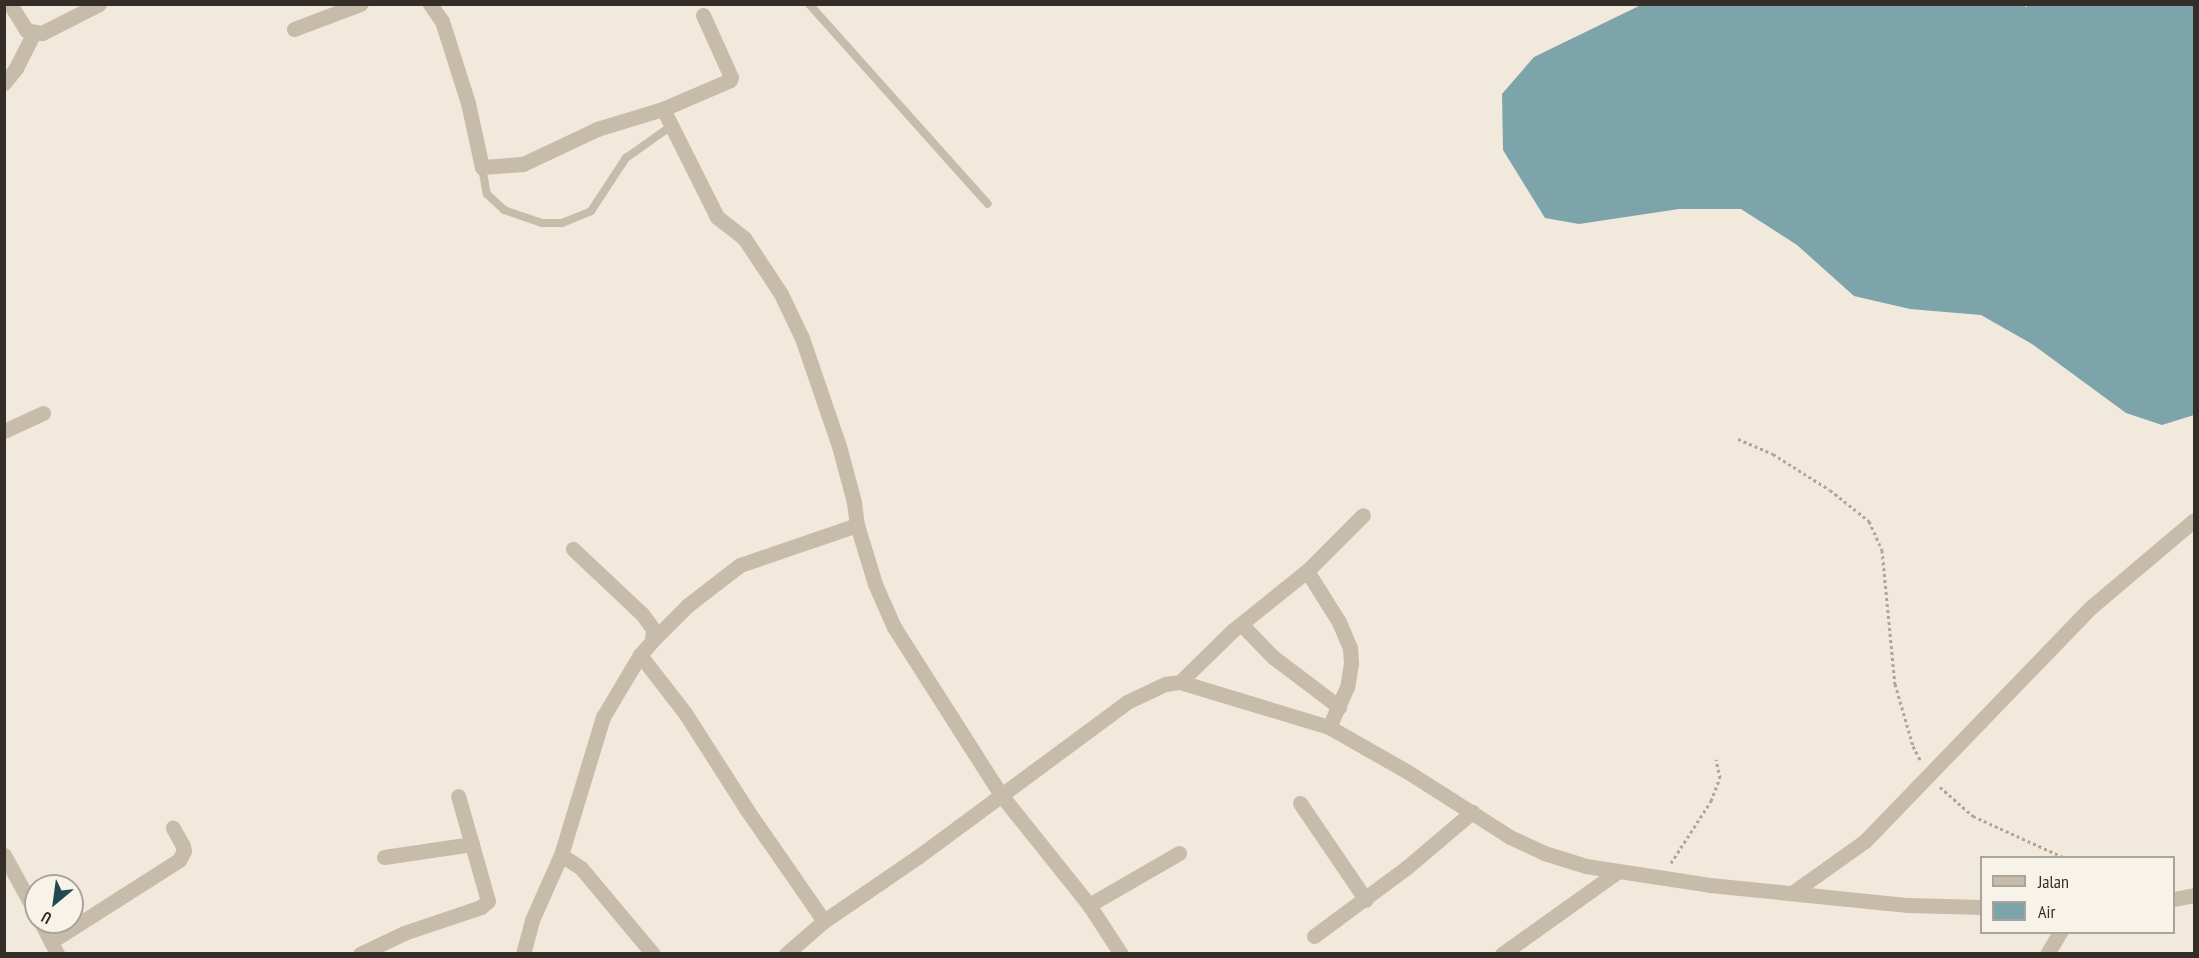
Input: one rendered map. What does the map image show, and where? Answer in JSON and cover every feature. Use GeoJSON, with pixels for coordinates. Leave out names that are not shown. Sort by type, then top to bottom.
{"type":"FeatureCollection","features":[{"type":"Feature","properties":{"kind":"street"},"geometry":{"type":"LineString","coordinates":[[10,4],[19,22],[26,30],[34,33],[42,33],[99,4]]}},
{"type":"Feature","properties":{"kind":"street"},"geometry":{"type":"LineString","coordinates":[[294,29],[360,4]]}},
{"type":"Feature","properties":{"kind":"street"},"geometry":{"type":"LineString","coordinates":[[430,4],[442,21],[468,104],[482,167],[523,164],[597,129],[663,109],[730,80],[731,77],[703,15]]}},
{"type":"Feature","properties":{"kind":"street"},"geometry":{"type":"LineString","coordinates":[[4,83],[16,68],[34,33]]}},
{"type":"Feature","properties":{"kind":"street"},"geometry":{"type":"LineString","coordinates":[[663,109],[717,217],[744,238],[781,294],[802,338],[839,446],[857,525],[875,584],[894,627],[1001,795],[1089,905],[1121,954]]}},
{"type":"Feature","properties":{"kind":"street"},"geometry":{"type":"LineString","coordinates":[[4,431],[44,413]]}},
{"type":"Feature","properties":{"kind":"street"},"geometry":{"type":"LineString","coordinates":[[1180,682],[1241,624],[1307,572],[1363,515]]}},
{"type":"Feature","properties":{"kind":"street"},"geometry":{"type":"LineString","coordinates":[[1792,893],[1865,841],[2090,608],[2194,520]]}},
{"type":"Feature","properties":{"kind":"street"},"geometry":{"type":"LineString","coordinates":[[523,954],[532,920],[561,855],[603,717],[640,655],[688,605],[740,565],[857,525]]}},
{"type":"Feature","properties":{"kind":"street"},"geometry":{"type":"LineString","coordinates":[[573,549],[642,614],[653,629],[652,641]]}},
{"type":"Feature","properties":{"kind":"street"},"geometry":{"type":"LineString","coordinates":[[1307,572],[1340,622],[1350,648],[1351,663],[1347,687],[1329,727]]}},
{"type":"Feature","properties":{"kind":"street"},"geometry":{"type":"LineString","coordinates":[[1241,624],[1273,657],[1339,707]]}},
{"type":"Feature","properties":{"kind":"street"},"geometry":{"type":"LineString","coordinates":[[640,655],[685,713],[747,810],[824,921]]}},
{"type":"Feature","properties":{"kind":"street"},"geometry":{"type":"LineString","coordinates":[[786,954],[824,921],[919,856],[1127,702],[1165,684],[1180,682],[1329,727],[1510,837],[1544,853],[1586,866],[1660,880],[1908,905],[1980,907]]}},
{"type":"Feature","properties":{"kind":"street"},"geometry":{"type":"LineString","coordinates":[[360,954],[404,933],[485,904],[488,896],[458,796]]}},
{"type":"Feature","properties":{"kind":"street"},"geometry":{"type":"LineString","coordinates":[[1300,803],[1366,900]]}},
{"type":"Feature","properties":{"kind":"street"},"geometry":{"type":"LineString","coordinates":[[1314,936],[1366,900],[1472,812]]}},
{"type":"Feature","properties":{"kind":"street"},"geometry":{"type":"LineString","coordinates":[[54,947],[179,860],[184,851],[173,828]]}},
{"type":"Feature","properties":{"kind":"street"},"geometry":{"type":"LineString","coordinates":[[384,857],[472,844]]}},
{"type":"Feature","properties":{"kind":"street"},"geometry":{"type":"LineString","coordinates":[[1089,905],[1179,853]]}},
{"type":"Feature","properties":{"kind":"street"},"geometry":{"type":"LineString","coordinates":[[4,855],[24,891]]}},
{"type":"Feature","properties":{"kind":"street"},"geometry":{"type":"LineString","coordinates":[[561,855],[580,868],[653,954]]}},
{"type":"Feature","properties":{"kind":"street"},"geometry":{"type":"LineString","coordinates":[[1502,954],[1617,872]]}},
{"type":"Feature","properties":{"kind":"street"},"geometry":{"type":"LineString","coordinates":[[2175,899],[2194,895]]}},
{"type":"Feature","properties":{"kind":"street"},"geometry":{"type":"LineString","coordinates":[[2046,954],[2059,934]]}},
{"type":"Feature","properties":{"kind":"lane"},"geometry":{"type":"LineString","coordinates":[[809,4],[988,204]]}},
{"type":"Feature","properties":{"kind":"lane"},"geometry":{"type":"LineString","coordinates":[[482,167],[487,194],[504,210],[542,223],[562,223],[591,211],[626,158],[671,126]]}},
{"type":"Feature","properties":{"kind":"path"},"geometry":{"type":"LineString","coordinates":[[1738,439],[1773,454],[1821,484],[1869,521],[1882,550],[1895,684],[1913,746],[1928,776],[1973,816],[2061,856]]}},
{"type":"Feature","properties":{"kind":"path"},"geometry":{"type":"LineString","coordinates":[[1660,880],[1711,801],[1720,778],[1716,759]]}},
{"type":"Feature","properties":{"kind":"water"},"geometry":{"type":"Polygon","coordinates":[[[2029,4],[2194,5],[2194,415],[2162,425],[2126,413],[2032,344],[1981,315],[1910,309],[1854,296],[1797,245],[1741,209],[1679,209],[1579,224],[1545,218],[1503,150],[1502,94],[1534,57],[1641,5],[2023,5],[2026,7],[2029,4]]]}}]}
